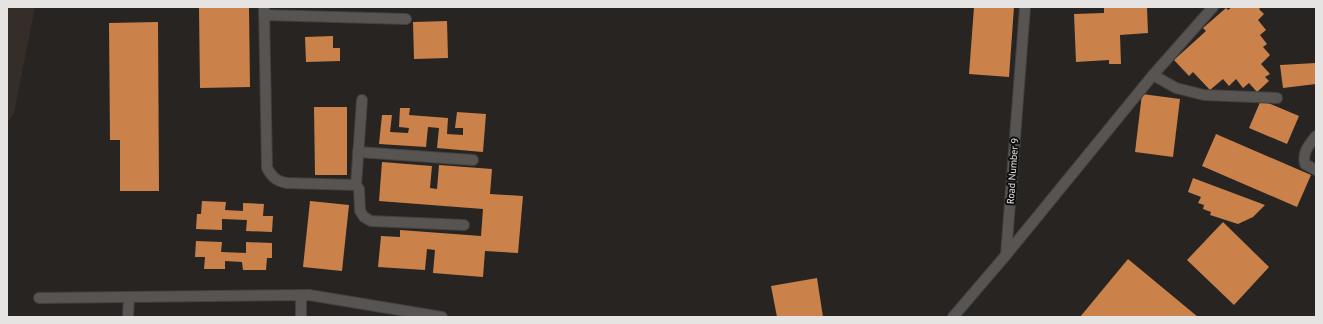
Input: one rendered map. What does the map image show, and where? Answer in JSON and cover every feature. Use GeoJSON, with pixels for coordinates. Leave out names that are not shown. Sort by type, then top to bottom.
{"type":"FeatureCollection","features":[{"type":"Feature","properties":{"kind":"street","name":"Road Number 9"},"geometry":{"type":"LineString","coordinates":[[1006,254],[1025,7]]}},
{"type":"Feature","properties":{"kind":"street"},"geometry":{"type":"LineString","coordinates":[[953,317],[1153,75],[1213,7]]}},
{"type":"Feature","properties":{"kind":"street"},"geometry":{"type":"LineString","coordinates":[[356,185],[287,183],[272,177],[269,172],[267,168],[264,11],[406,19]]}},
{"type":"Feature","properties":{"kind":"street"},"geometry":{"type":"LineString","coordinates":[[1153,75],[1176,88],[1204,95],[1277,98]]}},
{"type":"Feature","properties":{"kind":"street"},"geometry":{"type":"LineString","coordinates":[[362,100],[356,185],[359,189],[360,211],[364,217],[371,221],[464,225]]}},
{"type":"Feature","properties":{"kind":"street"},"geometry":{"type":"LineString","coordinates":[[1316,136],[1305,151],[1304,157],[1305,164],[1316,170]]}},
{"type":"Feature","properties":{"kind":"street"},"geometry":{"type":"LineString","coordinates":[[358,152],[473,160]]}},
{"type":"Feature","properties":{"kind":"street"},"geometry":{"type":"LineString","coordinates":[[301,295],[301,317]]}},
{"type":"Feature","properties":{"kind":"street"},"geometry":{"type":"LineString","coordinates":[[39,298],[309,295],[442,317]]}},
{"type":"Feature","properties":{"kind":"street"},"geometry":{"type":"LineString","coordinates":[[128,317],[129,297]]}},
{"type":"Feature","properties":{"kind":"shaded area"},"geometry":{"type":"Polygon","coordinates":[[[7,7],[35,7],[14,113],[7,123],[7,7]]]}},
{"type":"Feature","properties":{"kind":"building"},"geometry":{"type":"Polygon","coordinates":[[[199,7],[249,7],[250,87],[200,88],[199,7]]]}},
{"type":"Feature","properties":{"kind":"building"},"geometry":{"type":"Polygon","coordinates":[[[974,7],[1014,7],[1009,77],[969,74],[974,7]]]}},
{"type":"Feature","properties":{"kind":"building"},"geometry":{"type":"Polygon","coordinates":[[[1104,7],[1147,7],[1148,33],[1120,35],[1121,64],[1109,64],[1109,60],[1076,62],[1074,14],[1104,13],[1104,7]]]}},
{"type":"Feature","properties":{"kind":"building"},"geometry":{"type":"Polygon","coordinates":[[[1232,7],[1261,7],[1259,9],[1264,14],[1258,20],[1266,30],[1260,35],[1267,44],[1263,47],[1270,55],[1261,64],[1270,74],[1265,77],[1269,81],[1257,92],[1249,83],[1243,88],[1236,79],[1229,86],[1223,79],[1210,90],[1193,72],[1189,76],[1174,60],[1206,31],[1203,28],[1226,8],[1228,10],[1232,7]]]}},
{"type":"Feature","properties":{"kind":"building"},"geometry":{"type":"Polygon","coordinates":[[[447,21],[448,58],[414,59],[413,22],[447,21]]]}},
{"type":"Feature","properties":{"kind":"building"},"geometry":{"type":"Polygon","coordinates":[[[158,22],[159,191],[120,191],[120,140],[110,140],[109,23],[158,22]]]}},
{"type":"Feature","properties":{"kind":"building"},"geometry":{"type":"Polygon","coordinates":[[[333,36],[333,48],[340,48],[340,61],[306,62],[305,37],[333,36]]]}},
{"type":"Feature","properties":{"kind":"building"},"geometry":{"type":"Polygon","coordinates":[[[1316,63],[1316,84],[1283,88],[1280,65],[1316,63]]]}},
{"type":"Feature","properties":{"kind":"building"},"geometry":{"type":"Polygon","coordinates":[[[1142,94],[1180,99],[1173,157],[1135,152],[1142,94]]]}},
{"type":"Feature","properties":{"kind":"building"},"geometry":{"type":"Polygon","coordinates":[[[1261,100],[1299,116],[1287,144],[1249,128],[1261,100]]]}},
{"type":"Feature","properties":{"kind":"building"},"geometry":{"type":"Polygon","coordinates":[[[314,107],[347,107],[347,175],[315,175],[314,107]]]}},
{"type":"Feature","properties":{"kind":"building"},"geometry":{"type":"Polygon","coordinates":[[[400,108],[410,108],[409,115],[448,118],[447,134],[463,135],[463,128],[455,128],[457,112],[486,114],[483,152],[437,148],[439,128],[428,127],[426,147],[379,144],[382,115],[392,115],[390,132],[408,133],[409,128],[399,127],[400,108]]]}},
{"type":"Feature","properties":{"kind":"building"},"geometry":{"type":"Polygon","coordinates":[[[1216,134],[1311,175],[1297,207],[1202,166],[1216,134]]]}},
{"type":"Feature","properties":{"kind":"building"},"geometry":{"type":"Polygon","coordinates":[[[382,162],[432,166],[430,188],[437,189],[439,165],[492,169],[490,194],[523,196],[518,253],[485,251],[483,277],[433,273],[435,250],[427,249],[425,270],[378,267],[381,236],[400,237],[400,230],[481,236],[483,209],[379,201],[382,162]]]}},
{"type":"Feature","properties":{"kind":"building"},"geometry":{"type":"Polygon","coordinates":[[[1193,178],[1265,205],[1253,217],[1238,224],[1210,215],[1211,212],[1203,209],[1204,205],[1198,203],[1201,197],[1188,192],[1193,178]]]}},
{"type":"Feature","properties":{"kind":"building"},"geometry":{"type":"Polygon","coordinates":[[[202,201],[226,202],[225,210],[243,211],[243,203],[264,204],[263,216],[273,216],[272,232],[246,231],[247,220],[222,219],[222,230],[196,229],[197,214],[201,214],[202,201]]]}},
{"type":"Feature","properties":{"kind":"building"},"geometry":{"type":"Polygon","coordinates":[[[310,201],[349,205],[342,271],[303,267],[310,201]]]}},
{"type":"Feature","properties":{"kind":"building"},"geometry":{"type":"Polygon","coordinates":[[[1223,222],[1269,267],[1234,305],[1187,260],[1223,222]]]}},
{"type":"Feature","properties":{"kind":"building"},"geometry":{"type":"Polygon","coordinates":[[[196,241],[222,242],[221,252],[246,253],[246,242],[272,243],[272,258],[267,258],[266,270],[243,270],[242,262],[225,261],[225,269],[204,269],[205,257],[195,257],[196,241]]]}},
{"type":"Feature","properties":{"kind":"building"},"geometry":{"type":"Polygon","coordinates":[[[1128,259],[1198,317],[1080,317],[1128,259]]]}},
{"type":"Feature","properties":{"kind":"building"},"geometry":{"type":"Polygon","coordinates":[[[817,278],[823,317],[777,317],[771,286],[817,278]]]}}]}
